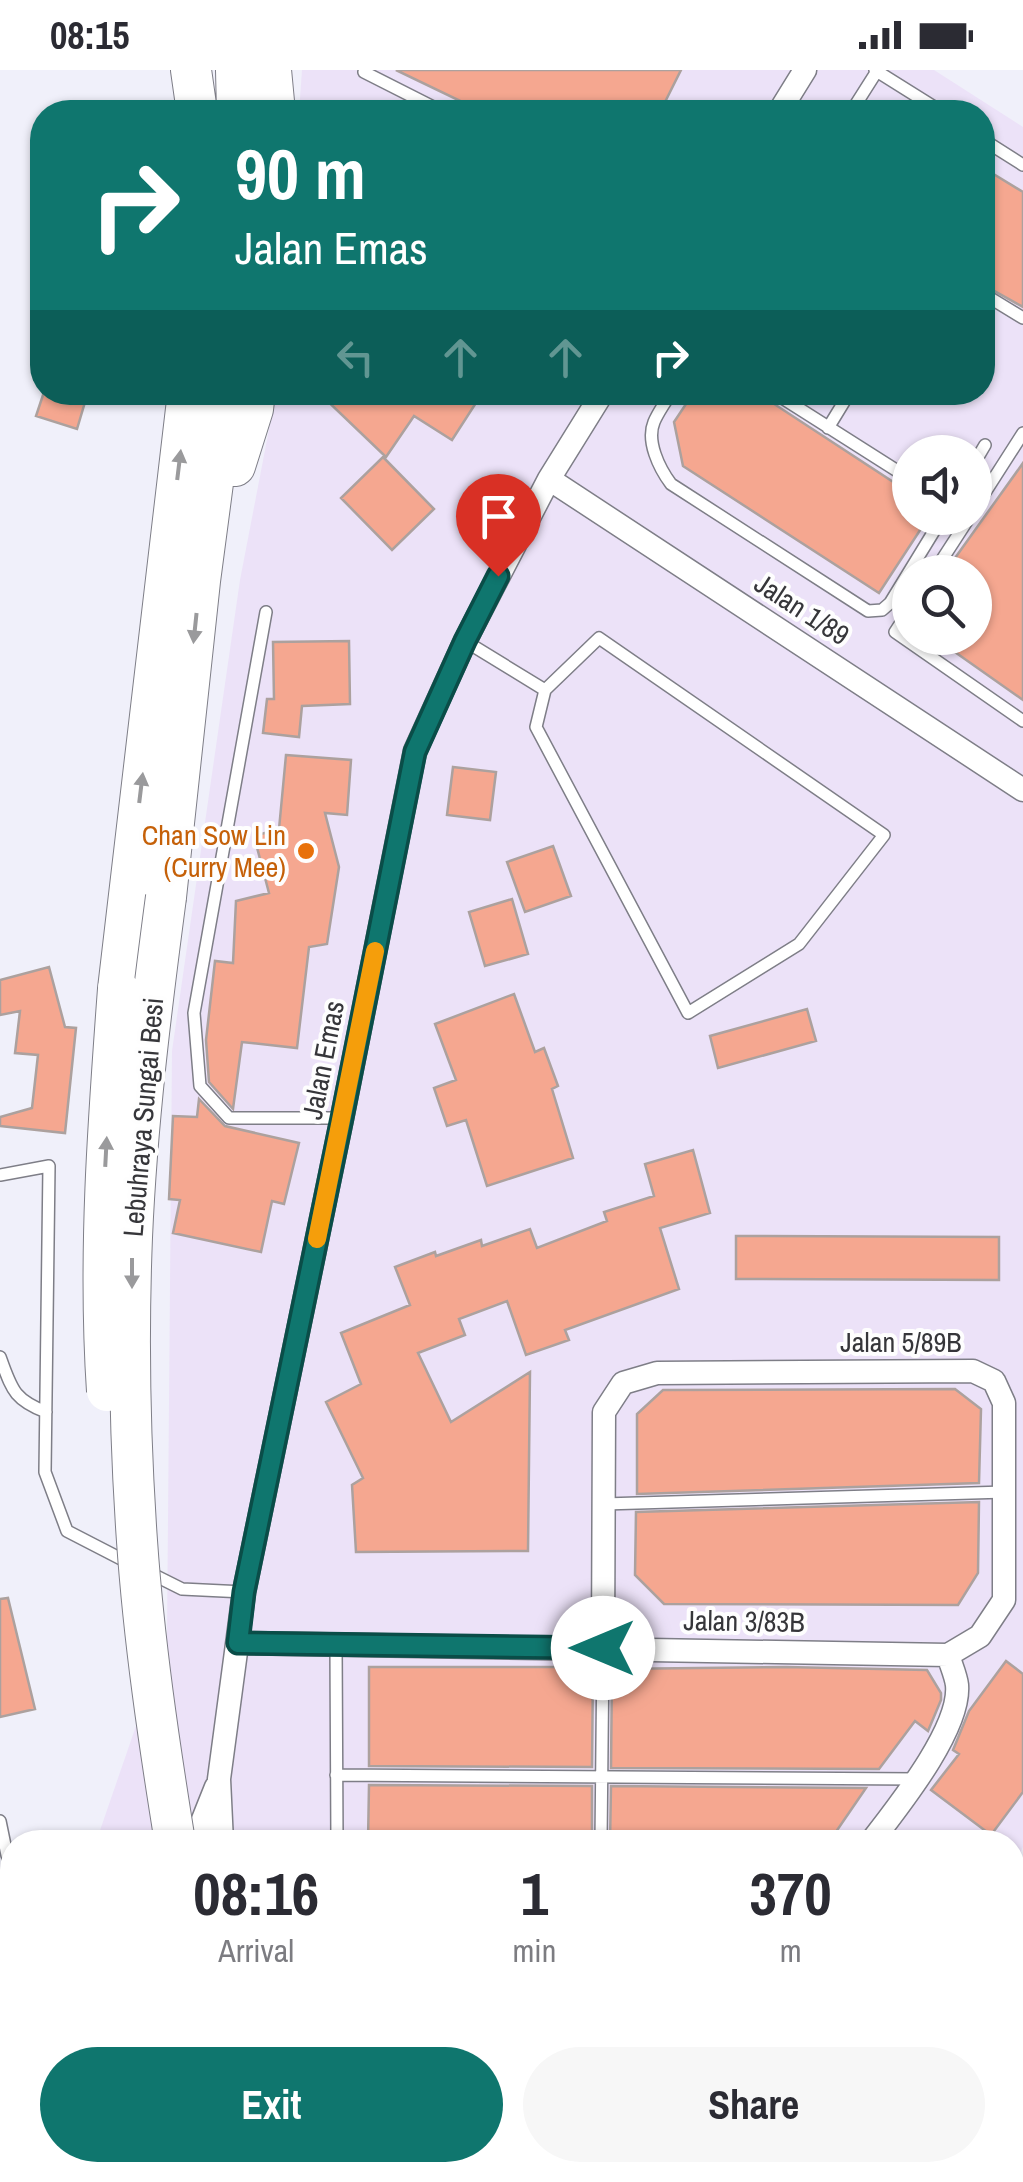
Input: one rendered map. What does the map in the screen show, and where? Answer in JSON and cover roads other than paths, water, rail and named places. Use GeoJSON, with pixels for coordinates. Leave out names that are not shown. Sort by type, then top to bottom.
{"type":"FeatureCollection","features":[{"type":"Feature","properties":{"kind":"highway"},"geometry":{"type":"LineString","coordinates":[[192,70],[196,100]]}},
{"type":"Feature","properties":{"kind":"highway"},"geometry":{"type":"LineString","coordinates":[[236,70],[264,98]]}},
{"type":"Feature","properties":{"kind":"highway","name":"Lebuhraya Sungai Besi"},"geometry":{"type":"LineString","coordinates":[[150,1830],[114,1504],[103,1332],[105,1160],[118,989],[186,405]]}},
{"type":"Feature","properties":{"kind":"highway","name":"Lebuhraya Sungai Besi"},"geometry":{"type":"LineString","coordinates":[[173,1830],[148,1657],[137,1542],[131,1410],[132,1238],[145,1059],[223,405]]}},
{"type":"Feature","properties":{"kind":"highway"},"geometry":{"type":"LineString","coordinates":[[200,581],[253,405]]}},
{"type":"Feature","properties":{"kind":"street"},"geometry":{"type":"LineString","coordinates":[[786,100],[805,70]]}},
{"type":"Feature","properties":{"kind":"street","name":"Jalan Emas"},"geometry":{"type":"LineString","coordinates":[[221,1830],[219,1779],[244,1592],[415,752],[465,641],[549,478],[595,405]]}},
{"type":"Feature","properties":{"kind":"street","name":"Jalan 1/89"},"geometry":{"type":"LineString","coordinates":[[549,478],[1023,790]]}},
{"type":"Feature","properties":{"kind":"street","name":"Jalan 5/89B"},"geometry":{"type":"LineString","coordinates":[[603,1648],[604,1412],[623,1382],[657,1372],[973,1372],[994,1381],[1004,1403],[1004,1600],[980,1636],[948,1655]]}},
{"type":"Feature","properties":{"kind":"street","name":"Jalan 3/83B"},"geometry":{"type":"LineString","coordinates":[[238,1643],[948,1655]]}},
{"type":"Feature","properties":{"kind":"street"},"geometry":{"type":"LineString","coordinates":[[880,1830],[917,1780],[950,1722],[958,1687],[948,1655]]}},
{"type":"Feature","properties":{"kind":"street","name":"Jalan Emas"},"geometry":{"type":"LineString","coordinates":[[199,1830],[219,1779]]}},
{"type":"Feature","properties":{"kind":"lane"},"geometry":{"type":"LineString","coordinates":[[858,100],[876,70],[923,100]]}},
{"type":"Feature","properties":{"kind":"lane"},"geometry":{"type":"LineString","coordinates":[[364,72],[419,100]]}},
{"type":"Feature","properties":{"kind":"lane"},"geometry":{"type":"LineString","coordinates":[[995,147],[1023,165]]}},
{"type":"Feature","properties":{"kind":"lane"},"geometry":{"type":"LineString","coordinates":[[995,301],[1023,318]]}},
{"type":"Feature","properties":{"kind":"lane"},"geometry":{"type":"LineString","coordinates":[[664,405],[652,425],[653,444],[658,464],[671,484],[868,611],[882,610],[890,603],[932,535]]}},
{"type":"Feature","properties":{"kind":"lane"},"geometry":{"type":"LineString","coordinates":[[793,405],[892,468]]}},
{"type":"Feature","properties":{"kind":"lane"},"geometry":{"type":"LineString","coordinates":[[828,428],[842,405]]}},
{"type":"Feature","properties":{"kind":"lane"},"geometry":{"type":"LineString","coordinates":[[992,482],[1023,434]]}},
{"type":"Feature","properties":{"kind":"lane"},"geometry":{"type":"LineString","coordinates":[[266,612],[194,1014],[200,1086],[228,1118],[342,1118]]}},
{"type":"Feature","properties":{"kind":"lane"},"geometry":{"type":"LineString","coordinates":[[599,638],[884,835],[799,944],[688,1013],[536,727],[545,690],[599,638]]}},
{"type":"Feature","properties":{"kind":"lane"},"geometry":{"type":"LineString","coordinates":[[465,641],[545,690]]}},
{"type":"Feature","properties":{"kind":"lane"},"geometry":{"type":"LineString","coordinates":[[928,655],[1023,721]]}},
{"type":"Feature","properties":{"kind":"lane"},"geometry":{"type":"LineString","coordinates":[[0,1174],[49,1166],[45,1472],[67,1532],[182,1590],[244,1592]]}},
{"type":"Feature","properties":{"kind":"lane"},"geometry":{"type":"LineString","coordinates":[[0,1358],[10,1386],[24,1404],[46,1412]]}},
{"type":"Feature","properties":{"kind":"lane"},"geometry":{"type":"LineString","coordinates":[[604,1504],[1005,1492]]}},
{"type":"Feature","properties":{"kind":"lane"},"geometry":{"type":"LineString","coordinates":[[336,1644],[337,1830]]}},
{"type":"Feature","properties":{"kind":"lane"},"geometry":{"type":"LineString","coordinates":[[601,1830],[603,1648]]}},
{"type":"Feature","properties":{"kind":"lane"},"geometry":{"type":"LineString","coordinates":[[336,1775],[917,1780]]}},
{"type":"Feature","properties":{"kind":"place","name":"Chan Sow Lin (Curry Mee)"},"geometry":{"type":"Point","coordinates":[306,851]}}]}
